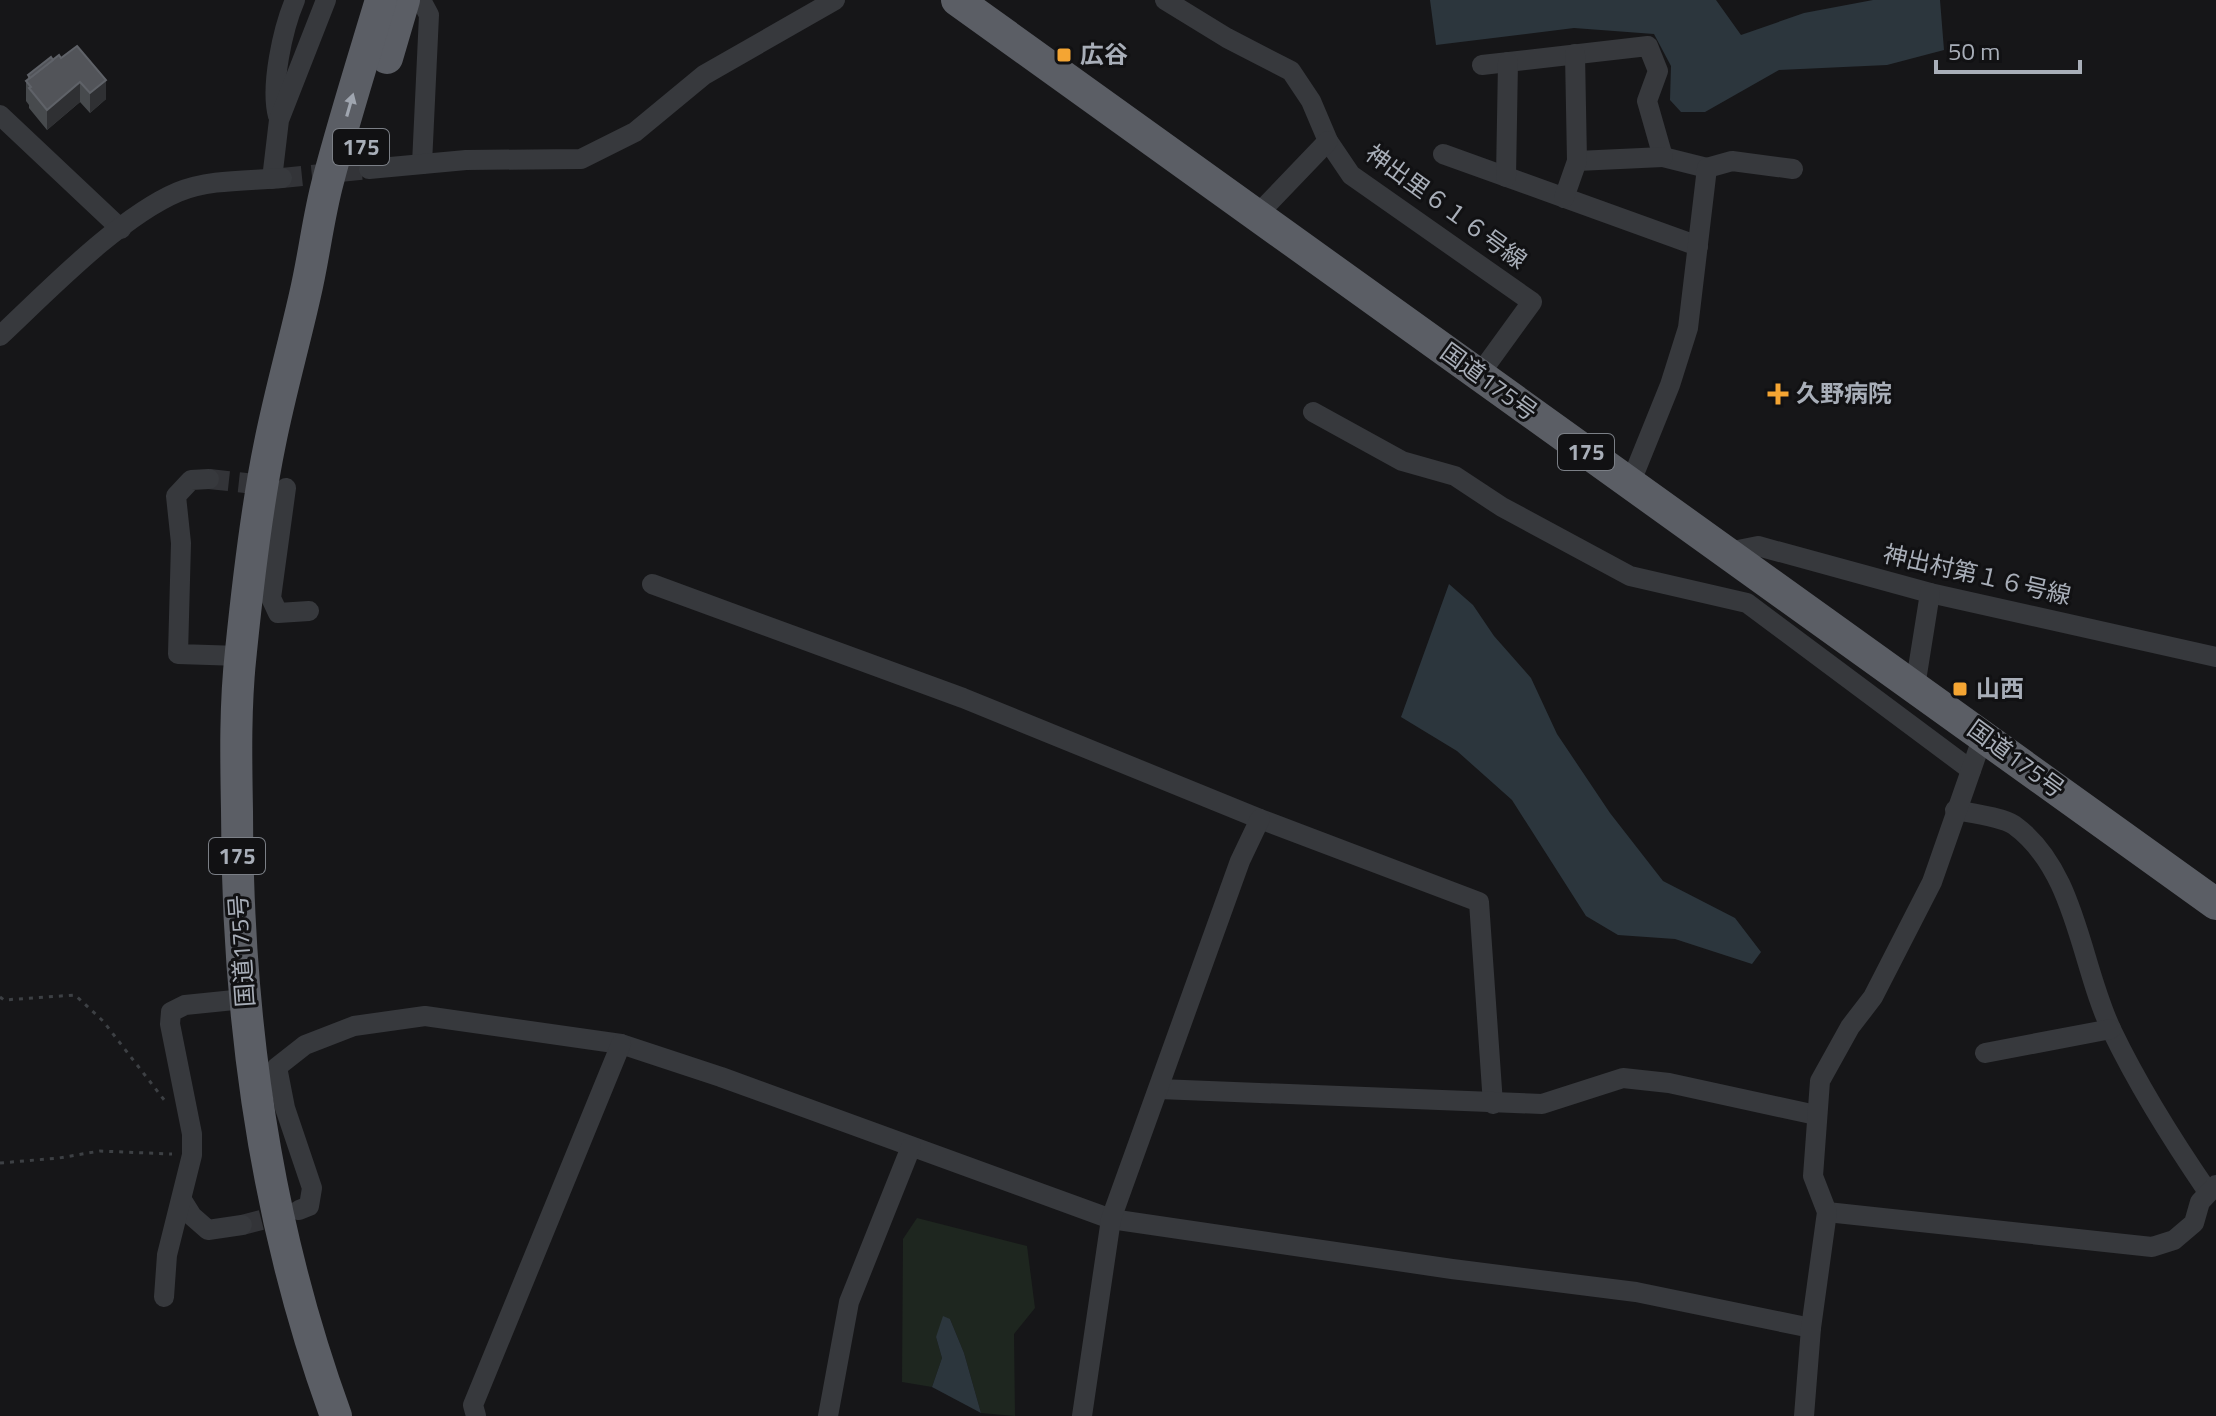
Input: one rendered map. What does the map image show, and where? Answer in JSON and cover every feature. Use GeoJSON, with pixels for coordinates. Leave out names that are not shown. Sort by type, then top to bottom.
{"type":"FeatureCollection","features":[{"type":"Feature","properties":{"kind":"highway","name":"国道175号"},"geometry":{"type":"LineString","coordinates":[[336,1416],[298,1298],[273,1196],[264,1066],[244,999],[237,874],[240,656],[269,444],[306,290],[327,184],[381,0]]}},
{"type":"Feature","properties":{"kind":"highway","name":"国道175号"},"geometry":{"type":"LineString","coordinates":[[306,290],[346,195],[404,0]]}},
{"type":"Feature","properties":{"kind":"highway","name":"国道175号"},"geometry":{"type":"LineString","coordinates":[[957,0],[2216,904]]}},
{"type":"Feature","properties":{"kind":"street"},"geometry":{"type":"LineString","coordinates":[[0,336],[58,281],[121,229],[177,193],[206,184],[277,179],[279,120],[274,101],[287,19],[295,0]]}},
{"type":"Feature","properties":{"kind":"street"},"geometry":{"type":"LineString","coordinates":[[279,120],[326,0]]}},
{"type":"Feature","properties":{"kind":"street"},"geometry":{"type":"LineString","coordinates":[[421,0],[429,15],[422,164]]}},
{"type":"Feature","properties":{"kind":"street"},"geometry":{"type":"LineString","coordinates":[[369,169],[466,160],[581,159],[635,132],[704,75],[835,0]]}},
{"type":"Feature","properties":{"kind":"street","name":"神出里６１６号線"},"geometry":{"type":"LineString","coordinates":[[1165,0],[1291,71],[1311,101],[1328,141],[1351,175],[1532,302],[1479,375]]}},
{"type":"Feature","properties":{"kind":"street"},"geometry":{"type":"LineString","coordinates":[[1482,65],[1648,46],[1658,71],[1647,101],[1663,157]]}},
{"type":"Feature","properties":{"kind":"street"},"geometry":{"type":"LineString","coordinates":[[1564,198],[1577,161],[1575,54]]}},
{"type":"Feature","properties":{"kind":"street"},"geometry":{"type":"LineString","coordinates":[[1506,177],[1508,62]]}},
{"type":"Feature","properties":{"kind":"street"},"geometry":{"type":"LineString","coordinates":[[0,115],[121,229]]}},
{"type":"Feature","properties":{"kind":"street"},"geometry":{"type":"LineString","coordinates":[[1257,215],[1328,141]]}},
{"type":"Feature","properties":{"kind":"street"},"geometry":{"type":"LineString","coordinates":[[1443,154],[1698,246]]}},
{"type":"Feature","properties":{"kind":"street"},"geometry":{"type":"LineString","coordinates":[[1577,161],[1663,157],[1707,168],[1732,161],[1793,169]]}},
{"type":"Feature","properties":{"kind":"street"},"geometry":{"type":"LineString","coordinates":[[1630,484],[1670,385],[1688,328],[1707,168]]}},
{"type":"Feature","properties":{"kind":"street"},"geometry":{"type":"LineString","coordinates":[[1313,412],[1402,461],[1455,476],[1502,507],[1630,576],[1747,603],[1971,770]]}},
{"type":"Feature","properties":{"kind":"street"},"geometry":{"type":"LineString","coordinates":[[209,479],[191,480],[176,496],[181,543],[178,654],[240,656]]}},
{"type":"Feature","properties":{"kind":"street"},"geometry":{"type":"LineString","coordinates":[[286,488],[271,598],[278,613],[309,611]]}},
{"type":"Feature","properties":{"kind":"street","name":"神出村第１６号線"},"geometry":{"type":"LineString","coordinates":[[1728,552],[1758,546],[1930,593],[2216,657]]}},
{"type":"Feature","properties":{"kind":"street"},"geometry":{"type":"LineString","coordinates":[[652,584],[963,698],[1260,819],[1479,902],[1493,1104]]}},
{"type":"Feature","properties":{"kind":"street"},"geometry":{"type":"LineString","coordinates":[[1915,687],[1930,593]]}},
{"type":"Feature","properties":{"kind":"street"},"geometry":{"type":"LineString","coordinates":[[1804,1416],[1811,1328],[1827,1212],[1813,1176],[1820,1081],[1850,1027],[1873,997],[1932,882],[1983,736]]}},
{"type":"Feature","properties":{"kind":"street"},"geometry":{"type":"LineString","coordinates":[[1827,1212],[2152,1247],[2174,1240],[2194,1223],[2200,1202],[2212,1189],[2167,1132],[2111,1029],[2066,901],[2048,862],[2012,824],[1955,810]]}},
{"type":"Feature","properties":{"kind":"street"},"geometry":{"type":"LineString","coordinates":[[1082,1416],[1111,1219],[1240,861],[1260,819]]}},
{"type":"Feature","properties":{"kind":"street"},"geometry":{"type":"LineString","coordinates":[[164,1297],[167,1255],[192,1155],[192,1134],[170,1024],[171,1012],[185,1005],[244,999]]}},
{"type":"Feature","properties":{"kind":"street"},"geometry":{"type":"LineString","coordinates":[[299,1210],[309,1206],[312,1188],[285,1108],[264,1066],[305,1045],[354,1026],[425,1016],[621,1044],[721,1077],[1111,1219],[1452,1269],[1636,1292],[1811,1328]]}},
{"type":"Feature","properties":{"kind":"street"},"geometry":{"type":"LineString","coordinates":[[1985,1053],[2111,1029]]}},
{"type":"Feature","properties":{"kind":"street"},"geometry":{"type":"LineString","coordinates":[[476,1416],[473,1405],[621,1044]]}},
{"type":"Feature","properties":{"kind":"street"},"geometry":{"type":"LineString","coordinates":[[1159,1089],[1542,1104],[1623,1078],[1669,1083],[1816,1115]]}},
{"type":"Feature","properties":{"kind":"street"},"geometry":{"type":"LineString","coordinates":[[828,1416],[849,1302],[911,1147]]}},
{"type":"Feature","properties":{"kind":"street"},"geometry":{"type":"LineString","coordinates":[[182,1200],[192,1216],[208,1230],[242,1225]]}},
{"type":"Feature","properties":{"kind":"path"},"geometry":{"type":"LineString","coordinates":[[0,997],[4,1000],[75,995],[103,1021],[166,1102]]}},
{"type":"Feature","properties":{"kind":"path"},"geometry":{"type":"LineString","coordinates":[[0,1163],[100,1151],[192,1155]]}},
{"type":"Feature","properties":{"kind":"shaded area"},"geometry":{"type":"Polygon","coordinates":[[[1430,0],[1716,0],[1741,35],[1804,13],[1873,0],[1940,0],[1944,50],[1887,65],[1779,70],[1705,112],[1681,112],[1670,100],[1671,66],[1654,34],[1574,28],[1436,45],[1430,0]]]}},
{"type":"Feature","properties":{"kind":"shaded area"},"geometry":{"type":"Polygon","coordinates":[[[1449,584],[1473,605],[1494,636],[1531,678],[1557,734],[1610,813],[1663,881],[1735,918],[1761,952],[1752,964],[1675,939],[1618,935],[1586,916],[1512,800],[1457,751],[1401,717],[1449,584]]]}},
{"type":"Feature","properties":{"kind":"shaded area"},"geometry":{"type":"Polygon","coordinates":[[[917,1218],[1027,1246],[1035,1308],[1014,1334],[1015,1416],[981,1413],[964,1353],[950,1319],[936,1337],[942,1358],[932,1387],[902,1382],[903,1239],[917,1218]]]}},
{"type":"Feature","properties":{"kind":"shaded area"},"geometry":{"type":"Polygon","coordinates":[[[943,1316],[950,1319],[964,1353],[981,1413],[932,1387],[942,1358],[936,1337],[943,1316]]]}},
{"type":"Feature","properties":{"kind":"building"},"geometry":{"type":"Polygon","coordinates":[[[77,46],[106,80],[90,93],[80,82],[47,110],[26,81],[59,55],[61,58],[77,46]]]}},
{"type":"Feature","properties":{"kind":"building"},"geometry":{"type":"Polygon","coordinates":[[[51,57],[53,60],[30,78],[28,75],[51,57]]]}},
{"type":"Feature","properties":{"kind":"tunnel"},"geometry":{"type":"LineString","coordinates":[[282,178],[369,169]]}},
{"type":"Feature","properties":{"kind":"tunnel"},"geometry":{"type":"LineString","coordinates":[[209,479],[273,486]]}},
{"type":"Feature","properties":{"kind":"tunnel"},"geometry":{"type":"LineString","coordinates":[[242,1225],[289,1213]]}},
{"type":"Feature","properties":{"kind":"place","name":"広谷"},"geometry":{"type":"Point","coordinates":[1064,55]}},
{"type":"Feature","properties":{"kind":"place","name":"久野病院"},"geometry":{"type":"Point","coordinates":[1778,394]}},
{"type":"Feature","properties":{"kind":"place","name":"山西"},"geometry":{"type":"Point","coordinates":[1960,689]}}]}
